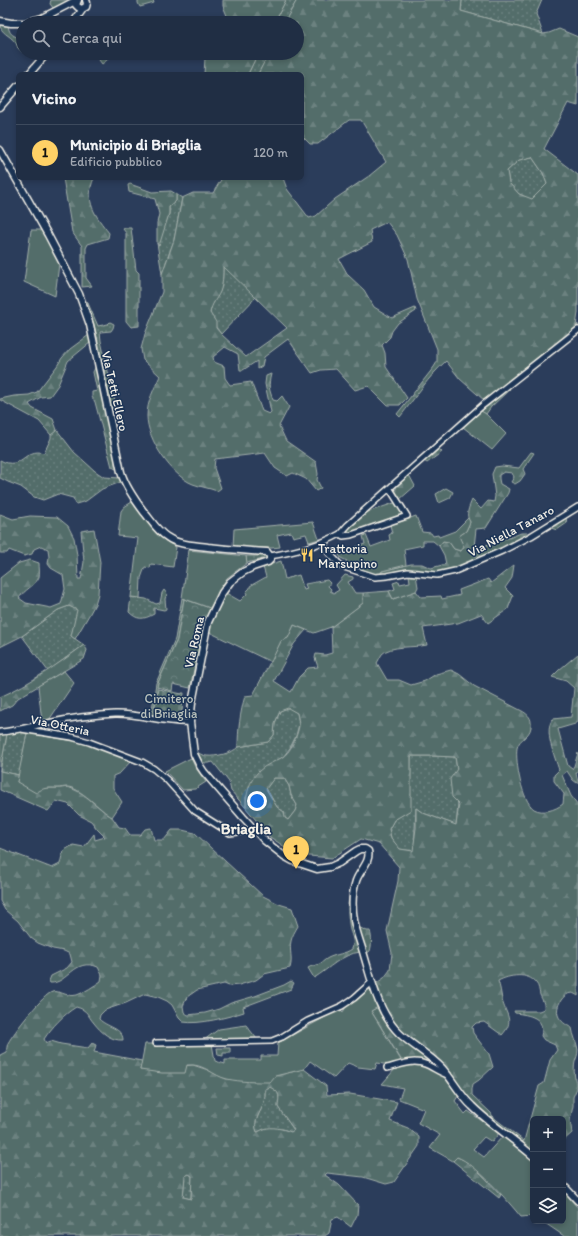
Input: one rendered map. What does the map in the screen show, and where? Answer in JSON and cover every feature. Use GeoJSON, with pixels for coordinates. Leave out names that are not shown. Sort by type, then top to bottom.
{"type":"FeatureCollection","features":[{"type":"Feature","properties":{"kind":"main road"},"geometry":{"type":"LineString","coordinates":[[46,16],[66,6],[79,5],[86,7],[87,1]]}},
{"type":"Feature","properties":{"kind":"main road"},"geometry":{"type":"LineString","coordinates":[[76,16],[79,5]]}},
{"type":"Feature","properties":{"kind":"main road"},"geometry":{"type":"LineString","coordinates":[[0,21],[16,23]]}},
{"type":"Feature","properties":{"kind":"main road"},"geometry":{"type":"LineString","coordinates":[[31,72],[41,60]]}},
{"type":"Feature","properties":{"kind":"main road"},"geometry":{"type":"LineString","coordinates":[[0,107],[16,88]]}},
{"type":"Feature","properties":{"kind":"main road","name":"Via Tetti Ellero"},"geometry":{"type":"LineString","coordinates":[[0,150],[16,178]]}},
{"type":"Feature","properties":{"kind":"main road","name":"Via Tetti Ellero"},"geometry":{"type":"LineString","coordinates":[[17,180],[48,235],[84,308],[90,325],[121,472],[124,482],[138,504],[158,529],[167,537],[175,541],[242,551],[267,552],[270,556]]}},
{"type":"Feature","properties":{"kind":"main road","name":"Via Roma"},"geometry":{"type":"LineString","coordinates":[[270,556],[270,560],[268,562],[243,572],[230,582],[222,593],[206,629],[190,722],[194,754],[200,766],[254,830],[275,850],[284,856],[317,869],[330,867],[339,863],[356,850],[365,849],[368,851],[368,858],[356,882],[353,910],[354,922],[372,982]]}},
{"type":"Feature","properties":{"kind":"main road"},"geometry":{"type":"LineString","coordinates":[[372,982],[380,1005],[394,1028],[438,1064],[472,1107],[530,1154]]}},
{"type":"Feature","properties":{"kind":"main road"},"geometry":{"type":"LineString","coordinates":[[566,1188],[578,1201]]}},
{"type":"Feature","properties":{"kind":"street"},"geometry":{"type":"LineString","coordinates":[[340,534],[348,525],[483,405],[578,330]]}},
{"type":"Feature","properties":{"kind":"street","name":"Via Roma"},"geometry":{"type":"LineString","coordinates":[[270,556],[322,543],[340,534],[343,536],[351,535],[407,516],[390,489]]}},
{"type":"Feature","properties":{"kind":"street","name":"Via Niella Tanaro"},"geometry":{"type":"LineString","coordinates":[[322,543],[341,566],[375,577],[408,572],[437,574],[455,571],[502,551],[531,536],[578,507]]}},
{"type":"Feature","properties":{"kind":"street","name":"Via Otteria"},"geometry":{"type":"LineString","coordinates":[[22,729],[60,720],[116,714],[167,721],[190,722]]}},
{"type":"Feature","properties":{"kind":"street"},"geometry":{"type":"LineString","coordinates":[[0,732],[22,729]]}},
{"type":"Feature","properties":{"kind":"street","name":"Via Otteria"},"geometry":{"type":"LineString","coordinates":[[22,729],[72,737],[142,762],[154,769],[167,780],[195,811],[230,833],[254,830]]}},
{"type":"Feature","properties":{"kind":"street"},"geometry":{"type":"LineString","coordinates":[[156,1043],[272,1041],[282,1037],[308,1021],[342,1006],[354,998],[372,982]]}},
{"type":"Feature","properties":{"kind":"street"},"geometry":{"type":"LineString","coordinates":[[387,1068],[411,1062],[418,1062],[448,1075]]}},
{"type":"Feature","properties":{"kind":"green space"},"geometry":{"type":"Polygon","coordinates":[[[51,0],[71,0],[54,9],[50,4],[51,0]]]}},
{"type":"Feature","properties":{"kind":"green space"},"geometry":{"type":"Polygon","coordinates":[[[138,0],[153,0],[154,3],[140,7],[138,0]]]}},
{"type":"Feature","properties":{"kind":"green space"},"geometry":{"type":"Polygon","coordinates":[[[223,0],[286,0],[278,16],[227,16],[223,6],[223,0]]]}},
{"type":"Feature","properties":{"kind":"green space"},"geometry":{"type":"Polygon","coordinates":[[[286,0],[297,0],[288,16],[278,16],[286,0]]]}},
{"type":"Feature","properties":{"kind":"green space"},"geometry":{"type":"Polygon","coordinates":[[[297,0],[462,0],[461,11],[543,34],[559,29],[578,37],[578,106],[568,103],[544,149],[578,175],[578,313],[576,326],[578,324],[578,327],[485,401],[460,379],[446,361],[427,381],[400,417],[397,414],[437,362],[437,349],[417,299],[408,259],[397,235],[387,222],[370,230],[372,242],[339,259],[348,275],[364,290],[374,307],[392,318],[415,308],[416,311],[398,323],[392,331],[390,337],[382,345],[385,353],[386,367],[407,398],[400,405],[387,405],[368,386],[355,390],[336,369],[321,370],[312,373],[288,339],[264,357],[262,366],[257,369],[257,361],[243,370],[240,370],[238,354],[225,347],[213,357],[214,362],[224,366],[225,378],[230,385],[251,382],[262,411],[269,414],[271,412],[265,384],[266,376],[271,374],[269,387],[273,400],[277,401],[282,396],[289,407],[279,426],[286,441],[316,462],[318,474],[317,480],[321,488],[316,491],[306,479],[293,473],[287,476],[275,468],[265,453],[215,459],[214,468],[221,488],[217,491],[193,484],[185,480],[177,473],[162,456],[151,436],[148,425],[148,406],[160,376],[143,360],[141,349],[145,334],[162,292],[162,274],[174,240],[182,198],[193,193],[213,193],[221,180],[284,180],[287,189],[309,218],[316,216],[335,199],[369,176],[386,162],[361,120],[349,120],[318,144],[310,144],[304,138],[304,72],[259,72],[265,60],[304,60],[304,16],[288,16],[297,0]],[[532,157],[519,160],[507,171],[509,183],[519,194],[532,199],[547,184],[543,173],[532,157]],[[223,266],[221,289],[210,313],[216,322],[216,328],[221,334],[246,357],[287,328],[223,266]]]}},
{"type":"Feature","properties":{"kind":"green space"},"geometry":{"type":"Polygon","coordinates":[[[462,0],[542,0],[536,14],[543,34],[461,11],[462,0]]]}},
{"type":"Feature","properties":{"kind":"green space"},"geometry":{"type":"Polygon","coordinates":[[[0,24],[8,26],[12,34],[16,36],[16,44],[3,32],[0,24]]]}},
{"type":"Feature","properties":{"kind":"green space"},"geometry":{"type":"Polygon","coordinates":[[[99,60],[107,60],[102,64],[99,60]]]}},
{"type":"Feature","properties":{"kind":"green space"},"geometry":{"type":"Polygon","coordinates":[[[205,60],[255,60],[249,72],[204,72],[205,60]]]}},
{"type":"Feature","properties":{"kind":"green space"},"geometry":{"type":"Polygon","coordinates":[[[255,60],[265,60],[259,72],[249,72],[255,60]]]}},
{"type":"Feature","properties":{"kind":"green space"},"geometry":{"type":"Polygon","coordinates":[[[532,157],[543,173],[547,184],[532,200],[519,194],[509,183],[507,171],[519,160],[532,157]]]}},
{"type":"Feature","properties":{"kind":"green space"},"geometry":{"type":"Polygon","coordinates":[[[63,180],[93,180],[90,194],[92,208],[109,233],[108,238],[88,244],[86,248],[86,278],[92,286],[82,287],[82,246],[72,232],[63,180]]]}},
{"type":"Feature","properties":{"kind":"green space"},"geometry":{"type":"Polygon","coordinates":[[[130,184],[152,192],[171,191],[176,194],[176,201],[169,207],[169,214],[159,246],[157,243],[157,223],[159,214],[155,199],[129,192],[128,185],[130,184]]]}},
{"type":"Feature","properties":{"kind":"green space"},"geometry":{"type":"Polygon","coordinates":[[[176,194],[182,198],[174,240],[162,274],[157,243],[158,245],[169,214],[169,207],[176,201],[176,194]]]}},
{"type":"Feature","properties":{"kind":"green space"},"geometry":{"type":"Polygon","coordinates":[[[131,228],[136,270],[139,273],[139,326],[131,327],[126,321],[126,233],[123,229],[131,228]]]}},
{"type":"Feature","properties":{"kind":"green space"},"geometry":{"type":"Polygon","coordinates":[[[31,230],[42,230],[59,264],[55,296],[24,282],[31,230]]]}},
{"type":"Feature","properties":{"kind":"green space"},"geometry":{"type":"Polygon","coordinates":[[[223,265],[256,297],[221,334],[214,324],[210,313],[212,305],[221,288],[223,265]]]}},
{"type":"Feature","properties":{"kind":"green space"},"geometry":{"type":"Polygon","coordinates":[[[87,301],[98,326],[108,324],[110,322],[114,324],[111,331],[100,332],[115,402],[112,411],[98,342],[87,301]]]}},
{"type":"Feature","properties":{"kind":"green space"},"geometry":{"type":"Polygon","coordinates":[[[89,335],[91,342],[68,361],[58,385],[50,396],[41,397],[29,404],[32,408],[53,419],[57,430],[51,435],[39,421],[0,400],[14,396],[29,395],[37,392],[70,349],[89,335]]]}},
{"type":"Feature","properties":{"kind":"green space"},"geometry":{"type":"Polygon","coordinates":[[[96,366],[118,470],[112,467],[95,402],[92,397],[92,392],[97,391],[93,372],[96,366]]]}},
{"type":"Feature","properties":{"kind":"green space"},"geometry":{"type":"Polygon","coordinates":[[[510,389],[491,407],[486,414],[481,411],[510,389]]]}},
{"type":"Feature","properties":{"kind":"green space"},"geometry":{"type":"Polygon","coordinates":[[[481,411],[506,434],[492,450],[463,427],[481,411]]]}},
{"type":"Feature","properties":{"kind":"green space"},"geometry":{"type":"Polygon","coordinates":[[[57,430],[74,452],[95,471],[104,477],[120,478],[121,482],[102,489],[86,501],[76,504],[73,498],[58,494],[43,500],[34,497],[21,487],[0,478],[0,460],[7,463],[13,463],[32,453],[44,453],[51,435],[57,430]]]}},
{"type":"Feature","properties":{"kind":"green space"},"geometry":{"type":"Polygon","coordinates":[[[439,449],[442,452],[427,463],[424,461],[439,449]]]}},
{"type":"Feature","properties":{"kind":"green space"},"geometry":{"type":"Polygon","coordinates":[[[531,452],[534,453],[523,469],[525,474],[520,481],[515,484],[511,482],[514,477],[512,473],[504,472],[499,475],[500,484],[509,489],[508,493],[486,528],[476,529],[474,547],[477,550],[498,539],[509,538],[521,533],[531,533],[486,556],[462,566],[436,572],[410,571],[380,574],[382,571],[411,564],[422,564],[431,568],[446,564],[444,555],[439,546],[443,541],[449,542],[454,549],[461,551],[459,536],[466,531],[470,522],[468,514],[472,500],[481,509],[488,501],[494,502],[495,496],[492,474],[495,467],[502,466],[519,468],[531,452]]]}},
{"type":"Feature","properties":{"kind":"green space"},"geometry":{"type":"Polygon","coordinates":[[[409,475],[415,486],[399,500],[396,488],[399,483],[409,475]]]}},
{"type":"Feature","properties":{"kind":"green space"},"geometry":{"type":"Polygon","coordinates":[[[446,488],[453,492],[450,498],[439,503],[436,494],[446,488]]]}},
{"type":"Feature","properties":{"kind":"green space"},"geometry":{"type":"Polygon","coordinates":[[[132,502],[157,533],[163,539],[176,547],[173,567],[151,564],[150,568],[145,567],[141,578],[140,598],[131,597],[138,538],[118,536],[121,511],[132,502]]]}},
{"type":"Feature","properties":{"kind":"green space"},"geometry":{"type":"Polygon","coordinates":[[[397,502],[404,515],[349,533],[347,529],[365,513],[397,502]]]}},
{"type":"Feature","properties":{"kind":"green space"},"geometry":{"type":"Polygon","coordinates":[[[0,514],[13,519],[30,516],[57,517],[68,526],[74,538],[77,555],[78,579],[81,579],[84,562],[81,531],[94,529],[100,562],[98,594],[95,604],[75,639],[71,636],[77,610],[69,606],[58,610],[22,636],[0,647],[0,578],[19,563],[30,560],[39,563],[39,577],[35,583],[19,598],[26,603],[51,608],[61,604],[65,589],[63,575],[51,568],[48,564],[48,549],[41,546],[34,549],[32,554],[24,556],[9,550],[7,553],[0,553],[0,514]]]}},
{"type":"Feature","properties":{"kind":"green space"},"geometry":{"type":"Polygon","coordinates":[[[416,516],[422,532],[431,533],[433,536],[438,535],[439,537],[455,531],[468,518],[470,522],[466,531],[459,536],[464,547],[461,551],[454,549],[449,542],[443,541],[439,546],[433,541],[423,541],[423,545],[404,549],[406,565],[382,571],[380,574],[374,575],[344,566],[347,561],[341,558],[338,553],[365,544],[363,536],[366,535],[371,547],[390,540],[389,535],[392,533],[390,525],[416,516]]]}},
{"type":"Feature","properties":{"kind":"green space"},"geometry":{"type":"Polygon","coordinates":[[[566,518],[567,523],[557,530],[551,528],[566,518]]]}},
{"type":"Feature","properties":{"kind":"green space"},"geometry":{"type":"Polygon","coordinates":[[[313,522],[319,539],[309,542],[306,534],[293,537],[291,532],[277,535],[280,547],[233,547],[234,529],[313,522]]]}},
{"type":"Feature","properties":{"kind":"green space"},"geometry":{"type":"Polygon","coordinates":[[[189,550],[246,556],[247,563],[227,578],[210,608],[182,598],[189,550]]]}},
{"type":"Feature","properties":{"kind":"green space"},"geometry":{"type":"Polygon","coordinates":[[[246,556],[266,556],[267,559],[264,561],[263,559],[247,563],[246,556]]]}},
{"type":"Feature","properties":{"kind":"green space"},"geometry":{"type":"Polygon","coordinates":[[[281,561],[285,579],[299,575],[304,590],[307,589],[305,584],[327,580],[330,583],[328,586],[331,589],[330,591],[334,593],[339,590],[336,585],[345,575],[353,577],[353,579],[348,582],[355,593],[363,593],[363,603],[331,627],[314,633],[294,625],[288,638],[281,641],[271,662],[209,632],[214,615],[226,593],[240,601],[247,594],[246,592],[250,586],[266,577],[263,567],[281,561]]]}},
{"type":"Feature","properties":{"kind":"green space"},"geometry":{"type":"Polygon","coordinates":[[[514,565],[512,578],[505,588],[513,596],[508,609],[488,623],[481,614],[458,623],[423,628],[427,645],[391,649],[382,654],[377,663],[387,680],[399,680],[411,685],[425,681],[436,674],[451,670],[459,674],[474,686],[527,714],[531,720],[531,727],[528,734],[518,744],[518,771],[523,790],[530,805],[534,809],[545,811],[553,810],[563,804],[564,794],[554,781],[554,775],[559,770],[549,737],[549,730],[553,719],[571,717],[574,688],[566,681],[552,677],[578,654],[578,722],[558,729],[568,766],[572,769],[578,753],[578,770],[576,773],[577,783],[567,771],[562,775],[571,796],[578,805],[578,996],[572,993],[566,995],[560,1001],[557,1012],[562,1021],[572,1028],[578,1050],[574,1068],[577,1088],[573,1097],[570,1120],[572,1133],[566,1138],[566,1116],[531,1116],[539,1086],[544,1083],[550,1060],[557,1050],[555,1045],[544,1040],[541,1036],[542,1030],[539,1021],[531,1016],[515,1013],[514,1011],[539,1011],[544,1009],[544,1003],[537,984],[528,977],[523,976],[507,977],[498,981],[509,1022],[506,1030],[502,1035],[484,1022],[476,1023],[472,1027],[473,1033],[489,1054],[493,1067],[473,1084],[472,1089],[472,1095],[491,1113],[493,1117],[487,1115],[480,1110],[394,1024],[384,1007],[375,984],[384,978],[390,970],[392,953],[387,931],[398,881],[399,867],[379,844],[361,839],[332,858],[297,855],[270,837],[246,808],[249,788],[253,779],[264,767],[285,756],[297,735],[299,726],[297,713],[288,708],[280,711],[275,723],[274,735],[268,742],[238,747],[238,734],[245,696],[253,695],[281,641],[288,638],[294,625],[306,630],[294,644],[274,681],[291,692],[299,677],[308,668],[318,667],[315,658],[316,654],[325,655],[332,653],[331,627],[363,603],[363,593],[389,591],[393,599],[416,591],[421,597],[441,596],[442,599],[460,595],[459,590],[488,579],[491,583],[514,565]],[[411,756],[411,810],[394,820],[389,829],[391,838],[400,849],[413,851],[416,828],[416,808],[423,813],[456,825],[459,804],[452,797],[450,779],[457,769],[455,757],[411,756]],[[274,778],[266,789],[277,807],[284,812],[285,818],[288,820],[295,811],[297,805],[284,778],[274,778]]]}},
{"type":"Feature","properties":{"kind":"green space"},"geometry":{"type":"Polygon","coordinates":[[[409,575],[416,575],[418,587],[416,591],[393,599],[389,591],[395,589],[393,583],[399,581],[400,584],[410,582],[409,575]]]}},
{"type":"Feature","properties":{"kind":"green space"},"geometry":{"type":"Polygon","coordinates":[[[164,590],[167,594],[165,599],[166,609],[154,608],[154,614],[143,618],[135,617],[129,612],[131,597],[146,599],[156,604],[160,603],[164,590]]]}},
{"type":"Feature","properties":{"kind":"green space"},"geometry":{"type":"Polygon","coordinates":[[[182,598],[184,599],[177,640],[158,683],[153,717],[151,716],[156,683],[175,639],[182,598]]]}},
{"type":"Feature","properties":{"kind":"green space"},"geometry":{"type":"Polygon","coordinates":[[[184,599],[210,608],[203,627],[190,688],[173,684],[172,691],[157,687],[177,640],[184,599]]]}},
{"type":"Feature","properties":{"kind":"green space"},"geometry":{"type":"Polygon","coordinates":[[[69,606],[78,610],[71,636],[84,645],[48,671],[22,636],[58,610],[69,606]]]}},
{"type":"Feature","properties":{"kind":"green space"},"geometry":{"type":"Polygon","coordinates":[[[84,645],[87,650],[84,659],[18,698],[12,705],[0,711],[0,697],[44,673],[84,645]]]}},
{"type":"Feature","properties":{"kind":"green space"},"geometry":{"type":"Polygon","coordinates":[[[64,671],[74,683],[49,720],[42,722],[38,686],[64,671]]]}},
{"type":"Feature","properties":{"kind":"green space","name":"Cimitero di Briaglia"},"geometry":{"type":"Polygon","coordinates":[[[158,689],[182,694],[184,693],[181,720],[153,717],[158,689]]]}},
{"type":"Feature","properties":{"kind":"green space"},"geometry":{"type":"Polygon","coordinates":[[[288,707],[297,713],[299,724],[296,736],[290,748],[283,757],[271,764],[246,797],[246,808],[231,791],[229,782],[213,762],[203,762],[198,753],[206,756],[219,755],[228,753],[238,747],[268,742],[274,735],[275,723],[280,711],[288,707]]]}},
{"type":"Feature","properties":{"kind":"green space"},"geometry":{"type":"Polygon","coordinates":[[[19,732],[27,733],[19,775],[0,771],[7,734],[19,732]]]}},
{"type":"Feature","properties":{"kind":"green space"},"geometry":{"type":"Polygon","coordinates":[[[27,733],[90,745],[131,761],[120,773],[113,776],[113,788],[122,802],[112,817],[84,795],[72,788],[46,788],[36,793],[17,782],[27,733]]]}},
{"type":"Feature","properties":{"kind":"green space"},"geometry":{"type":"Polygon","coordinates":[[[7,734],[0,771],[0,735],[7,734]]]}},
{"type":"Feature","properties":{"kind":"green space"},"geometry":{"type":"Polygon","coordinates":[[[411,756],[455,757],[458,783],[456,825],[423,813],[416,808],[414,851],[399,849],[391,838],[389,829],[394,820],[410,810],[411,756]]]}},
{"type":"Feature","properties":{"kind":"green space"},"geometry":{"type":"Polygon","coordinates":[[[191,758],[195,767],[206,782],[195,789],[183,790],[165,771],[191,758]]]}},
{"type":"Feature","properties":{"kind":"green space"},"geometry":{"type":"Polygon","coordinates":[[[0,771],[19,775],[17,782],[42,788],[68,787],[75,790],[83,794],[112,817],[119,827],[125,828],[130,835],[140,835],[145,829],[151,828],[154,840],[164,840],[172,830],[182,830],[195,833],[263,896],[279,904],[292,908],[298,926],[291,941],[290,968],[264,974],[256,980],[239,985],[229,986],[224,984],[197,990],[187,997],[183,1006],[184,1012],[188,1015],[205,1013],[219,1009],[231,1003],[255,996],[291,981],[294,983],[291,989],[243,1007],[244,1012],[222,1018],[190,1023],[183,1022],[172,1005],[167,1001],[145,994],[126,1003],[105,1010],[100,1015],[99,1019],[117,1030],[122,1036],[123,1040],[114,1039],[103,1033],[85,1011],[76,1007],[58,1022],[44,1039],[46,1043],[51,1041],[88,1048],[92,1043],[96,1045],[94,1052],[142,1061],[140,1070],[193,1065],[208,1070],[226,1079],[275,1076],[304,1069],[326,1086],[327,1095],[350,1094],[397,1102],[390,1121],[408,1128],[419,1137],[419,1146],[394,1182],[386,1184],[363,1177],[327,1173],[325,1175],[339,1185],[358,1205],[357,1215],[351,1227],[338,1217],[332,1219],[329,1233],[325,1236],[0,1236],[0,1055],[6,1052],[8,1043],[16,1031],[46,996],[53,992],[73,996],[77,995],[101,981],[102,975],[98,967],[83,965],[62,980],[50,983],[49,981],[51,976],[67,968],[72,962],[70,954],[38,943],[31,938],[18,921],[5,910],[0,901],[0,848],[52,868],[60,864],[63,851],[73,845],[84,847],[94,834],[95,840],[105,837],[91,821],[79,815],[68,804],[56,801],[48,811],[0,790],[0,771]],[[270,1087],[265,1089],[264,1102],[256,1121],[257,1132],[264,1129],[274,1128],[291,1132],[294,1130],[278,1107],[278,1093],[270,1087]],[[189,1174],[185,1176],[183,1197],[191,1199],[192,1176],[189,1174]]]}},
{"type":"Feature","properties":{"kind":"green space"},"geometry":{"type":"Polygon","coordinates":[[[274,778],[284,778],[297,805],[295,811],[288,820],[285,818],[284,812],[277,807],[266,788],[274,778]]]}},
{"type":"Feature","properties":{"kind":"green space"},"geometry":{"type":"Polygon","coordinates":[[[351,892],[353,925],[360,952],[353,953],[341,959],[314,978],[308,968],[352,949],[353,941],[348,911],[348,901],[351,892]]]}},
{"type":"Feature","properties":{"kind":"green space"},"geometry":{"type":"Polygon","coordinates":[[[358,927],[370,931],[371,946],[370,951],[366,954],[358,927]]]}},
{"type":"Feature","properties":{"kind":"green space"},"geometry":{"type":"Polygon","coordinates":[[[371,988],[378,1007],[371,1011],[402,1062],[391,1065],[377,1063],[375,1069],[358,1067],[348,1063],[334,1078],[310,1061],[304,1069],[275,1076],[270,1082],[227,1079],[193,1065],[187,1065],[185,1073],[162,1073],[140,1070],[145,1044],[212,1044],[215,1061],[225,1064],[225,1060],[261,1060],[261,1056],[277,1056],[278,1043],[340,1009],[343,1012],[347,1005],[371,988]]]}},
{"type":"Feature","properties":{"kind":"green space"},"geometry":{"type":"Polygon","coordinates":[[[378,1007],[390,1026],[400,1037],[440,1070],[431,1064],[422,1061],[413,1059],[402,1061],[371,1011],[378,1007]]]}},
{"type":"Feature","properties":{"kind":"green space"},"geometry":{"type":"Polygon","coordinates":[[[246,1025],[257,1039],[204,1040],[219,1029],[246,1025]]]}},
{"type":"Feature","properties":{"kind":"green space"},"geometry":{"type":"Polygon","coordinates":[[[217,1048],[230,1048],[230,1053],[223,1053],[223,1056],[218,1055],[217,1048]]]}},
{"type":"Feature","properties":{"kind":"green space"},"geometry":{"type":"Polygon","coordinates":[[[411,1064],[429,1068],[441,1074],[458,1096],[455,1101],[465,1114],[468,1111],[499,1133],[492,1142],[484,1137],[473,1149],[484,1157],[503,1136],[530,1158],[530,1216],[521,1217],[491,1183],[473,1167],[457,1157],[453,1161],[430,1148],[440,1135],[418,1123],[424,1109],[399,1099],[403,1088],[382,1084],[395,1069],[411,1064]]]}},
{"type":"Feature","properties":{"kind":"green space"},"geometry":{"type":"Polygon","coordinates":[[[270,1087],[278,1093],[278,1107],[294,1130],[291,1132],[283,1129],[265,1129],[257,1132],[256,1121],[264,1102],[265,1089],[270,1087]]]}},
{"type":"Feature","properties":{"kind":"green space"},"geometry":{"type":"Polygon","coordinates":[[[487,1115],[493,1117],[524,1141],[521,1142],[487,1115]]]}},
{"type":"Feature","properties":{"kind":"green space"},"geometry":{"type":"Polygon","coordinates":[[[530,1119],[530,1150],[521,1142],[524,1141],[530,1119]]]}},
{"type":"Feature","properties":{"kind":"green space"},"geometry":{"type":"Polygon","coordinates":[[[457,1157],[470,1164],[481,1173],[501,1195],[499,1198],[453,1161],[457,1157]]]}},
{"type":"Feature","properties":{"kind":"green space"},"geometry":{"type":"Polygon","coordinates":[[[189,1174],[192,1176],[191,1199],[183,1197],[185,1176],[189,1174]]]}},
{"type":"Feature","properties":{"kind":"green space"},"geometry":{"type":"Polygon","coordinates":[[[566,1194],[578,1208],[578,1236],[564,1236],[546,1224],[566,1224],[566,1194]]]}},
{"type":"Feature","properties":{"kind":"place","name":"Trattoria Marsupino"},"geometry":{"type":"Point","coordinates":[307,555]}},
{"type":"Feature","properties":{"kind":"place","name":"Municipio di Briaglia"},"geometry":{"type":"Point","coordinates":[296,869]}},
{"type":"Feature","properties":{"kind":"district","name":"Briaglia"},"geometry":{"type":"Point","coordinates":[246,829]}}]}
